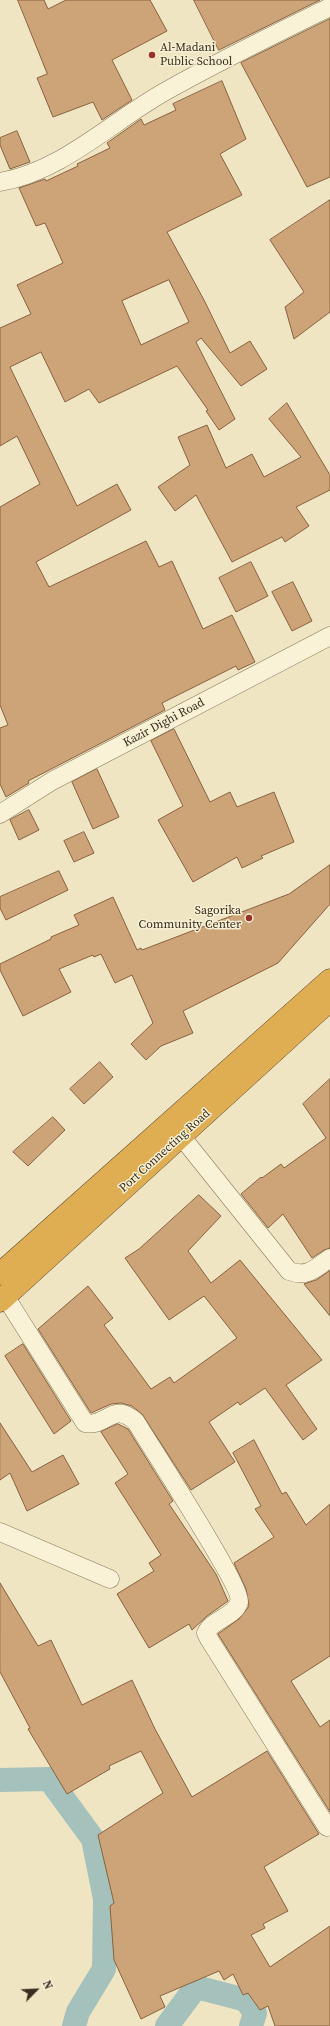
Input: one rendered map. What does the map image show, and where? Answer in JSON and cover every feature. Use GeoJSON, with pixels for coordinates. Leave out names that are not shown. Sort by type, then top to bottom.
{"type":"FeatureCollection","features":[{"type":"Feature","properties":{"kind":"highway","name":"Port Connecting Road"},"geometry":{"type":"LineString","coordinates":[[0,1274],[330,980]]}},
{"type":"Feature","properties":{"kind":"highway","name":"Port Connecting Road"},"geometry":{"type":"LineString","coordinates":[[2,1299],[330,1000]]}},
{"type":"Feature","properties":{"kind":"street"},"geometry":{"type":"LineString","coordinates":[[0,182],[18,179],[58,161],[165,91],[330,7]]}},
{"type":"Feature","properties":{"kind":"street","name":"Kazir Dighi Road"},"geometry":{"type":"LineString","coordinates":[[0,814],[52,781],[330,636]]}},
{"type":"Feature","properties":{"kind":"street"},"geometry":{"type":"LineString","coordinates":[[181,1136],[289,1271],[299,1275],[310,1272],[330,1258]]}},
{"type":"Feature","properties":{"kind":"street"},"geometry":{"type":"LineString","coordinates":[[2,1299],[85,1423],[91,1424],[119,1412],[128,1414],[136,1422],[223,1563],[238,1594],[239,1602],[234,1610],[209,1626],[206,1633],[327,1827]]}},
{"type":"Feature","properties":{"kind":"street"},"geometry":{"type":"LineString","coordinates":[[0,1532],[110,1579]]}},
{"type":"Feature","properties":{"kind":"building"},"geometry":{"type":"Polygon","coordinates":[[[18,0],[44,0],[48,9],[66,0],[150,0],[167,31],[112,60],[132,100],[102,120],[93,102],[53,117],[37,78],[47,74],[18,0]]]}},
{"type":"Feature","properties":{"kind":"building"},"geometry":{"type":"Polygon","coordinates":[[[194,0],[320,0],[219,50],[194,0]]]}},
{"type":"Feature","properties":{"kind":"building"},"geometry":{"type":"Polygon","coordinates":[[[330,19],[330,177],[307,187],[241,63],[330,19]]]}},
{"type":"Feature","properties":{"kind":"building"},"geometry":{"type":"Polygon","coordinates":[[[222,81],[246,139],[220,154],[242,195],[167,232],[204,300],[230,353],[250,341],[267,369],[241,386],[201,338],[196,342],[235,419],[219,430],[206,411],[208,410],[177,366],[99,403],[89,389],[65,402],[41,352],[10,367],[77,506],[117,484],[131,510],[36,562],[49,587],[146,541],[159,567],[172,561],[203,629],[232,615],[255,662],[238,670],[236,666],[162,703],[165,710],[28,781],[29,783],[6,797],[0,784],[0,728],[8,725],[0,705],[0,507],[40,484],[17,436],[0,446],[0,328],[31,314],[17,285],[63,263],[45,223],[36,226],[19,188],[45,179],[46,181],[78,166],[77,164],[110,148],[107,143],[141,119],[144,125],[176,110],[173,104],[222,81]],[[169,280],[122,301],[141,345],[189,322],[169,280]]]}},
{"type":"Feature","properties":{"kind":"building"},"geometry":{"type":"Polygon","coordinates":[[[17,131],[30,162],[10,169],[0,145],[0,138],[17,131]]]}},
{"type":"Feature","properties":{"kind":"building"},"geometry":{"type":"Polygon","coordinates":[[[330,200],[330,312],[294,339],[285,307],[304,292],[270,240],[330,200]]]}},
{"type":"Feature","properties":{"kind":"building"},"geometry":{"type":"Polygon","coordinates":[[[287,403],[330,475],[330,490],[296,507],[309,526],[285,542],[282,537],[232,562],[196,495],[175,511],[158,487],[190,465],[178,437],[207,425],[226,468],[252,454],[264,477],[301,457],[269,419],[287,403]]]}},
{"type":"Feature","properties":{"kind":"building"},"geometry":{"type":"Polygon","coordinates":[[[251,562],[268,596],[236,612],[219,578],[251,562]]]}},
{"type":"Feature","properties":{"kind":"building"},"geometry":{"type":"Polygon","coordinates":[[[293,582],[312,621],[292,631],[272,592],[293,582]]]}},
{"type":"Feature","properties":{"kind":"building"},"geometry":{"type":"Polygon","coordinates":[[[174,729],[210,802],[230,792],[237,807],[274,792],[294,842],[261,856],[263,858],[242,868],[237,857],[193,882],[158,820],[183,806],[151,741],[174,729]]]}},
{"type":"Feature","properties":{"kind":"building"},"geometry":{"type":"Polygon","coordinates":[[[97,769],[119,817],[93,829],[72,782],[97,769]]]}},
{"type":"Feature","properties":{"kind":"building"},"geometry":{"type":"Polygon","coordinates":[[[29,810],[39,830],[19,840],[10,820],[29,810]]]}},
{"type":"Feature","properties":{"kind":"building"},"geometry":{"type":"Polygon","coordinates":[[[84,832],[94,853],[74,862],[64,841],[84,832]]]}},
{"type":"Feature","properties":{"kind":"building"},"geometry":{"type":"Polygon","coordinates":[[[330,865],[330,904],[278,963],[183,1011],[193,1033],[161,1046],[146,1060],[131,1044],[153,1023],[132,975],[115,983],[101,954],[94,957],[93,955],[59,969],[71,992],[23,1016],[0,970],[0,964],[51,939],[51,937],[79,925],[74,915],[113,897],[137,950],[141,948],[142,950],[289,894],[330,865]]]}},
{"type":"Feature","properties":{"kind":"building"},"geometry":{"type":"Polygon","coordinates":[[[59,871],[68,890],[6,920],[0,908],[0,897],[59,871]]]}},
{"type":"Feature","properties":{"kind":"building"},"geometry":{"type":"Polygon","coordinates":[[[100,1062],[113,1077],[84,1104],[70,1089],[100,1062]]]}},
{"type":"Feature","properties":{"kind":"building"},"geometry":{"type":"Polygon","coordinates":[[[330,1079],[330,1248],[312,1258],[283,1214],[268,1228],[241,1194],[261,1177],[262,1178],[281,1164],[284,1168],[326,1138],[303,1104],[330,1079]]]}},
{"type":"Feature","properties":{"kind":"building"},"geometry":{"type":"Polygon","coordinates":[[[53,1117],[65,1130],[28,1166],[13,1152],[53,1117]]]}},
{"type":"Feature","properties":{"kind":"building"},"geometry":{"type":"Polygon","coordinates":[[[199,1195],[221,1216],[188,1251],[211,1283],[240,1260],[322,1360],[286,1385],[317,1429],[303,1440],[265,1388],[240,1405],[238,1402],[209,1422],[235,1462],[191,1490],[142,1414],[132,1406],[121,1403],[111,1404],[91,1413],[38,1329],[88,1286],[113,1318],[104,1325],[151,1389],[170,1377],[174,1383],[237,1338],[204,1296],[169,1320],[125,1258],[139,1249],[199,1195]]]}},
{"type":"Feature","properties":{"kind":"building"},"geometry":{"type":"Polygon","coordinates":[[[330,1271],[330,1316],[304,1284],[316,1280],[330,1271]]]}},
{"type":"Feature","properties":{"kind":"building"},"geometry":{"type":"Polygon","coordinates":[[[23,1344],[71,1421],[54,1434],[5,1356],[23,1344]]]}},
{"type":"Feature","properties":{"kind":"building"},"geometry":{"type":"Polygon","coordinates":[[[0,1423],[32,1472],[63,1455],[79,1484],[27,1511],[10,1473],[0,1480],[0,1423]]]}},
{"type":"Feature","properties":{"kind":"building"},"geometry":{"type":"Polygon","coordinates":[[[118,1424],[128,1429],[173,1501],[169,1504],[216,1574],[228,1601],[207,1616],[192,1630],[189,1624],[149,1648],[117,1594],[154,1571],[149,1563],[161,1555],[115,1483],[128,1474],[101,1432],[118,1424]]]}},
{"type":"Feature","properties":{"kind":"building"},"geometry":{"type":"Polygon","coordinates":[[[254,1440],[282,1494],[286,1492],[306,1525],[330,1504],[330,1656],[291,1681],[320,1727],[330,1720],[330,1812],[218,1634],[239,1619],[249,1606],[246,1589],[234,1563],[274,1537],[255,1509],[261,1506],[233,1453],[254,1440]]]}},
{"type":"Feature","properties":{"kind":"building"},"geometry":{"type":"Polygon","coordinates":[[[0,1583],[38,1646],[51,1640],[82,1705],[132,1680],[155,1729],[192,1797],[267,1751],[319,1834],[264,1867],[288,1911],[263,1924],[265,1928],[251,1935],[270,1967],[330,1926],[330,2026],[275,2026],[268,2006],[260,2010],[248,1993],[243,1995],[233,1974],[224,1980],[219,1971],[160,1996],[165,2007],[141,2019],[114,1960],[110,1906],[114,1903],[98,1835],[163,1793],[141,1751],[109,1766],[110,1769],[67,1794],[28,1729],[30,1728],[0,1672],[0,1583]]]}},
{"type":"Feature","properties":{"kind":"waterway"},"geometry":{"type":"LineString","coordinates":[[0,1780],[49,1779],[93,1839],[105,1899],[104,1969],[78,2012],[74,2026]]}},
{"type":"Feature","properties":{"kind":"waterway"},"geometry":{"type":"LineString","coordinates":[[167,2026],[196,1987],[246,2000],[255,2013],[251,2026]]}},
{"type":"Feature","properties":{"kind":"place","name":"Al-Madani Public School"},"geometry":{"type":"Point","coordinates":[152,55]}},
{"type":"Feature","properties":{"kind":"place","name":"Sagorika Community Center"},"geometry":{"type":"Point","coordinates":[249,918]}}]}
